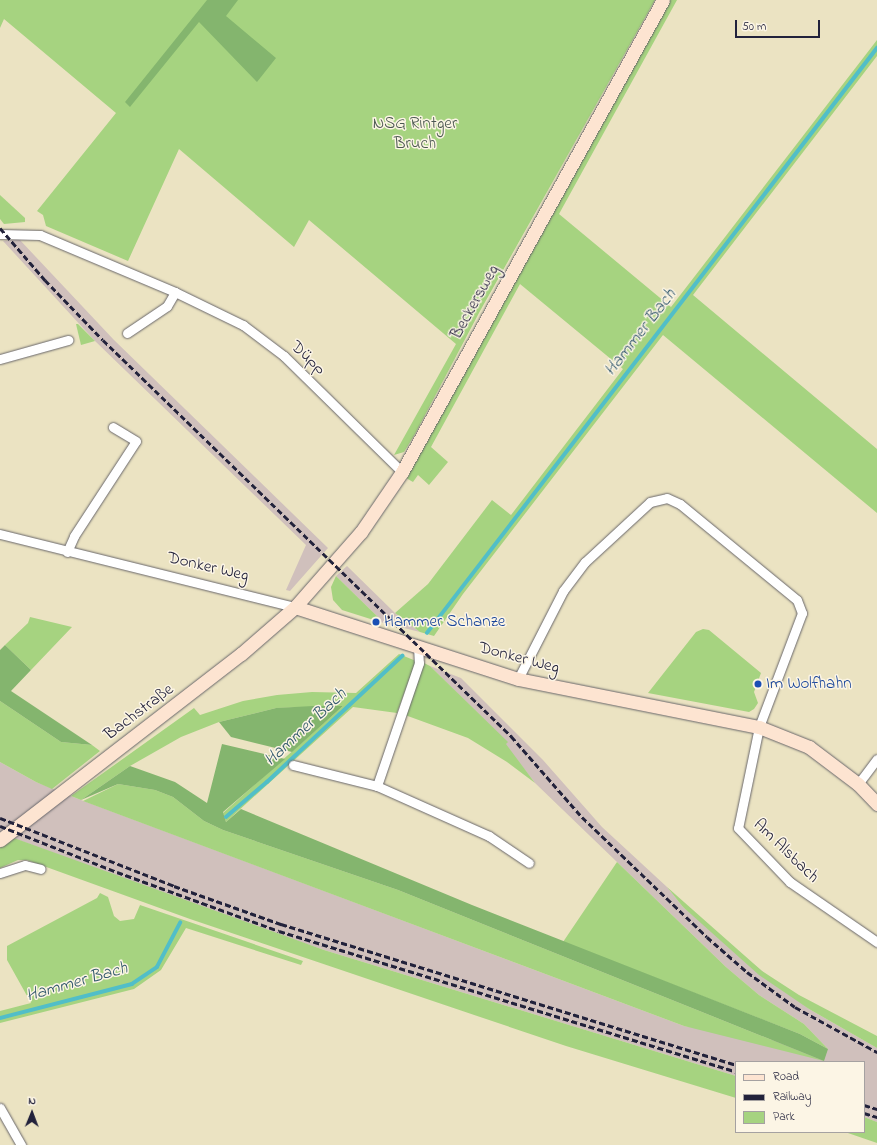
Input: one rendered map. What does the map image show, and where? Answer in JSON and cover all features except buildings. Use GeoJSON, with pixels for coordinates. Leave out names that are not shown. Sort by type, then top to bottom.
{"type":"FeatureCollection","features":[{"type":"Feature","properties":{"kind":"street","name":"Beckersweg"},"geometry":{"type":"LineString","coordinates":[[295,607],[361,532],[402,472],[663,0]]}},
{"type":"Feature","properties":{"kind":"street","name":"Düpp"},"geometry":{"type":"LineString","coordinates":[[0,234],[40,235],[175,292],[243,326],[284,356],[402,472]]}},
{"type":"Feature","properties":{"kind":"street"},"geometry":{"type":"LineString","coordinates":[[127,333],[167,306],[175,292]]}},
{"type":"Feature","properties":{"kind":"street"},"geometry":{"type":"LineString","coordinates":[[0,360],[68,340]]}},
{"type":"Feature","properties":{"kind":"street"},"geometry":{"type":"LineString","coordinates":[[67,552],[74,536],[136,442],[113,427]]}},
{"type":"Feature","properties":{"kind":"street"},"geometry":{"type":"LineString","coordinates":[[518,679],[563,591],[585,562],[650,502],[667,498],[680,504],[797,600],[802,613],[759,727]]}},
{"type":"Feature","properties":{"kind":"street","name":"Donker Weg"},"geometry":{"type":"LineString","coordinates":[[0,534],[67,552],[295,607],[518,679],[759,727],[809,747],[858,784],[877,804]]}},
{"type":"Feature","properties":{"kind":"street","name":"Bachstraße"},"geometry":{"type":"LineString","coordinates":[[0,840],[192,694],[295,607]]}},
{"type":"Feature","properties":{"kind":"street"},"geometry":{"type":"LineString","coordinates":[[377,786],[419,663],[418,646]]}},
{"type":"Feature","properties":{"kind":"street","name":"Am Alsbach"},"geometry":{"type":"LineString","coordinates":[[759,727],[738,828],[790,882],[877,942]]}},
{"type":"Feature","properties":{"kind":"street"},"geometry":{"type":"LineString","coordinates":[[858,784],[877,759]]}},
{"type":"Feature","properties":{"kind":"street"},"geometry":{"type":"LineString","coordinates":[[293,764],[377,786],[489,836],[528,863]]}},
{"type":"Feature","properties":{"kind":"street"},"geometry":{"type":"LineString","coordinates":[[0,873],[25,865],[41,869]]}},
{"type":"Feature","properties":{"kind":"street"},"geometry":{"type":"LineString","coordinates":[[0,1108],[21,1145]]}},
{"type":"Feature","properties":{"kind":"shaded area"},"geometry":{"type":"Polygon","coordinates":[[[19,239],[114,340],[328,548],[290,591],[286,590],[306,545],[95,341],[3,241],[19,239]]]}},
{"type":"Feature","properties":{"kind":"shaded area"},"geometry":{"type":"Polygon","coordinates":[[[347,566],[395,613],[420,632],[380,622],[379,618],[336,576],[347,566]]]}},
{"type":"Feature","properties":{"kind":"shaded area"},"geometry":{"type":"Polygon","coordinates":[[[430,666],[461,678],[543,760],[602,827],[667,887],[683,907],[809,1009],[877,1048],[877,1122],[865,1117],[865,1061],[735,1061],[735,1076],[324,950],[196,906],[0,833],[0,762],[36,782],[81,800],[684,1026],[828,1049],[804,1024],[759,995],[726,967],[535,783],[505,744],[507,742],[430,666]]]}},
{"type":"Feature","properties":{"kind":"green space","name":"NSG Rintger Bruch"},"geometry":{"type":"Polygon","coordinates":[[[0,0],[655,0],[480,311],[415,434],[404,452],[394,455],[456,344],[309,220],[294,247],[179,149],[128,261],[46,226],[43,215],[37,211],[116,113],[4,19],[0,28],[0,0]]]}},
{"type":"Feature","properties":{"kind":"green space"},"geometry":{"type":"Polygon","coordinates":[[[207,0],[238,0],[226,16],[276,58],[257,82],[199,22],[130,107],[125,102],[207,0]]]}},
{"type":"Feature","properties":{"kind":"green space"},"geometry":{"type":"Polygon","coordinates":[[[670,0],[677,0],[559,214],[671,307],[877,40],[877,56],[693,295],[877,449],[877,513],[663,335],[463,594],[434,636],[420,632],[395,613],[428,584],[492,500],[511,515],[623,369],[520,284],[431,447],[448,462],[429,485],[418,475],[413,482],[406,478],[670,0]]]}},
{"type":"Feature","properties":{"kind":"green space"},"geometry":{"type":"Polygon","coordinates":[[[0,195],[25,218],[25,222],[4,224],[0,219],[0,195]]]}},
{"type":"Feature","properties":{"kind":"green space"},"geometry":{"type":"Polygon","coordinates":[[[76,324],[78,324],[95,341],[81,345],[76,324]]]}},
{"type":"Feature","properties":{"kind":"green space"},"geometry":{"type":"Polygon","coordinates":[[[336,576],[379,618],[380,622],[342,610],[333,600],[331,587],[336,576]]]}},
{"type":"Feature","properties":{"kind":"green space"},"geometry":{"type":"Polygon","coordinates":[[[30,617],[72,627],[31,670],[5,645],[28,623],[30,617]]]}},
{"type":"Feature","properties":{"kind":"green space"},"geometry":{"type":"Polygon","coordinates":[[[703,629],[709,630],[761,673],[754,692],[758,703],[754,709],[749,712],[648,693],[696,632],[703,629]]]}},
{"type":"Feature","properties":{"kind":"green space"},"geometry":{"type":"Polygon","coordinates":[[[5,645],[31,670],[11,691],[92,745],[61,742],[0,701],[0,650],[5,645]]]}},
{"type":"Feature","properties":{"kind":"green space"},"geometry":{"type":"Polygon","coordinates":[[[399,654],[416,661],[397,713],[353,707],[226,822],[223,813],[343,706],[276,708],[219,722],[181,737],[130,766],[81,800],[71,796],[194,708],[200,715],[243,701],[277,695],[312,692],[356,693],[399,654]]]}},
{"type":"Feature","properties":{"kind":"green space"},"geometry":{"type":"Polygon","coordinates":[[[424,663],[430,666],[508,742],[506,744],[535,783],[507,762],[468,738],[405,715],[424,663]]]}},
{"type":"Feature","properties":{"kind":"green space"},"geometry":{"type":"Polygon","coordinates":[[[0,701],[61,742],[92,745],[100,751],[52,789],[36,782],[0,762],[0,701]]]}},
{"type":"Feature","properties":{"kind":"green space"},"geometry":{"type":"Polygon","coordinates":[[[343,706],[292,752],[231,737],[219,722],[276,708],[343,706]]]}},
{"type":"Feature","properties":{"kind":"green space"},"geometry":{"type":"Polygon","coordinates":[[[222,744],[285,759],[223,812],[226,822],[241,809],[472,905],[800,1034],[828,1049],[824,1061],[398,890],[223,830],[204,821],[173,797],[155,790],[118,784],[81,800],[130,766],[175,782],[207,803],[222,744]]]}},
{"type":"Feature","properties":{"kind":"green space"},"geometry":{"type":"Polygon","coordinates":[[[118,784],[155,790],[173,797],[204,821],[223,830],[398,890],[824,1061],[684,1026],[83,801],[118,784]]]}},
{"type":"Feature","properties":{"kind":"green space"},"geometry":{"type":"Polygon","coordinates":[[[14,838],[324,950],[735,1076],[735,1098],[566,1046],[190,919],[27,860],[18,860],[0,868],[0,848],[14,838]]]}},
{"type":"Feature","properties":{"kind":"green space"},"geometry":{"type":"Polygon","coordinates":[[[617,862],[726,967],[759,995],[804,1024],[828,1049],[800,1034],[563,942],[617,862]]]}},
{"type":"Feature","properties":{"kind":"green space"},"geometry":{"type":"Polygon","coordinates":[[[667,887],[762,971],[799,995],[877,1036],[877,1048],[809,1009],[759,975],[683,907],[667,887]]]}},
{"type":"Feature","properties":{"kind":"green space"},"geometry":{"type":"Polygon","coordinates":[[[100,893],[108,897],[114,916],[120,921],[134,919],[140,905],[303,961],[301,965],[186,928],[161,970],[134,989],[0,1023],[0,1011],[31,1003],[7,960],[7,946],[97,898],[100,893]]]}},
{"type":"Feature","properties":{"kind":"green space"},"geometry":{"type":"Polygon","coordinates":[[[865,1117],[877,1122],[877,1143],[848,1133],[865,1133],[865,1117]]]}},
{"type":"Feature","properties":{"kind":"waterway","name":"Hammer Bach"},"geometry":{"type":"LineString","coordinates":[[427,633],[877,48]]}},
{"type":"Feature","properties":{"kind":"waterway","name":"Hammer Bach"},"geometry":{"type":"LineString","coordinates":[[226,817],[267,782],[402,656]]}},
{"type":"Feature","properties":{"kind":"waterway","name":"Hammer Bach"},"geometry":{"type":"LineString","coordinates":[[0,1018],[132,984],[157,967],[180,923]]}},
{"type":"Feature","properties":{"kind":"railway"},"geometry":{"type":"LineString","coordinates":[[0,228],[45,280],[103,340],[511,736],[582,817],[707,937],[747,972],[795,1007],[877,1052]]}},
{"type":"Feature","properties":{"kind":"railway"},"geometry":{"type":"LineString","coordinates":[[0,818],[174,886],[281,924],[735,1065]]}},
{"type":"Feature","properties":{"kind":"railway"},"geometry":{"type":"LineString","coordinates":[[0,826],[117,872],[279,931],[735,1072]]}},
{"type":"Feature","properties":{"kind":"railway"},"geometry":{"type":"LineString","coordinates":[[865,1105],[877,1109]]}},
{"type":"Feature","properties":{"kind":"railway"},"geometry":{"type":"LineString","coordinates":[[865,1113],[877,1117]]}},
{"type":"Feature","properties":{"kind":"place","name":"Hammer Schanze"},"geometry":{"type":"Point","coordinates":[376,622]}},
{"type":"Feature","properties":{"kind":"place","name":"Im Wolfhahn"},"geometry":{"type":"Point","coordinates":[758,684]}}]}
